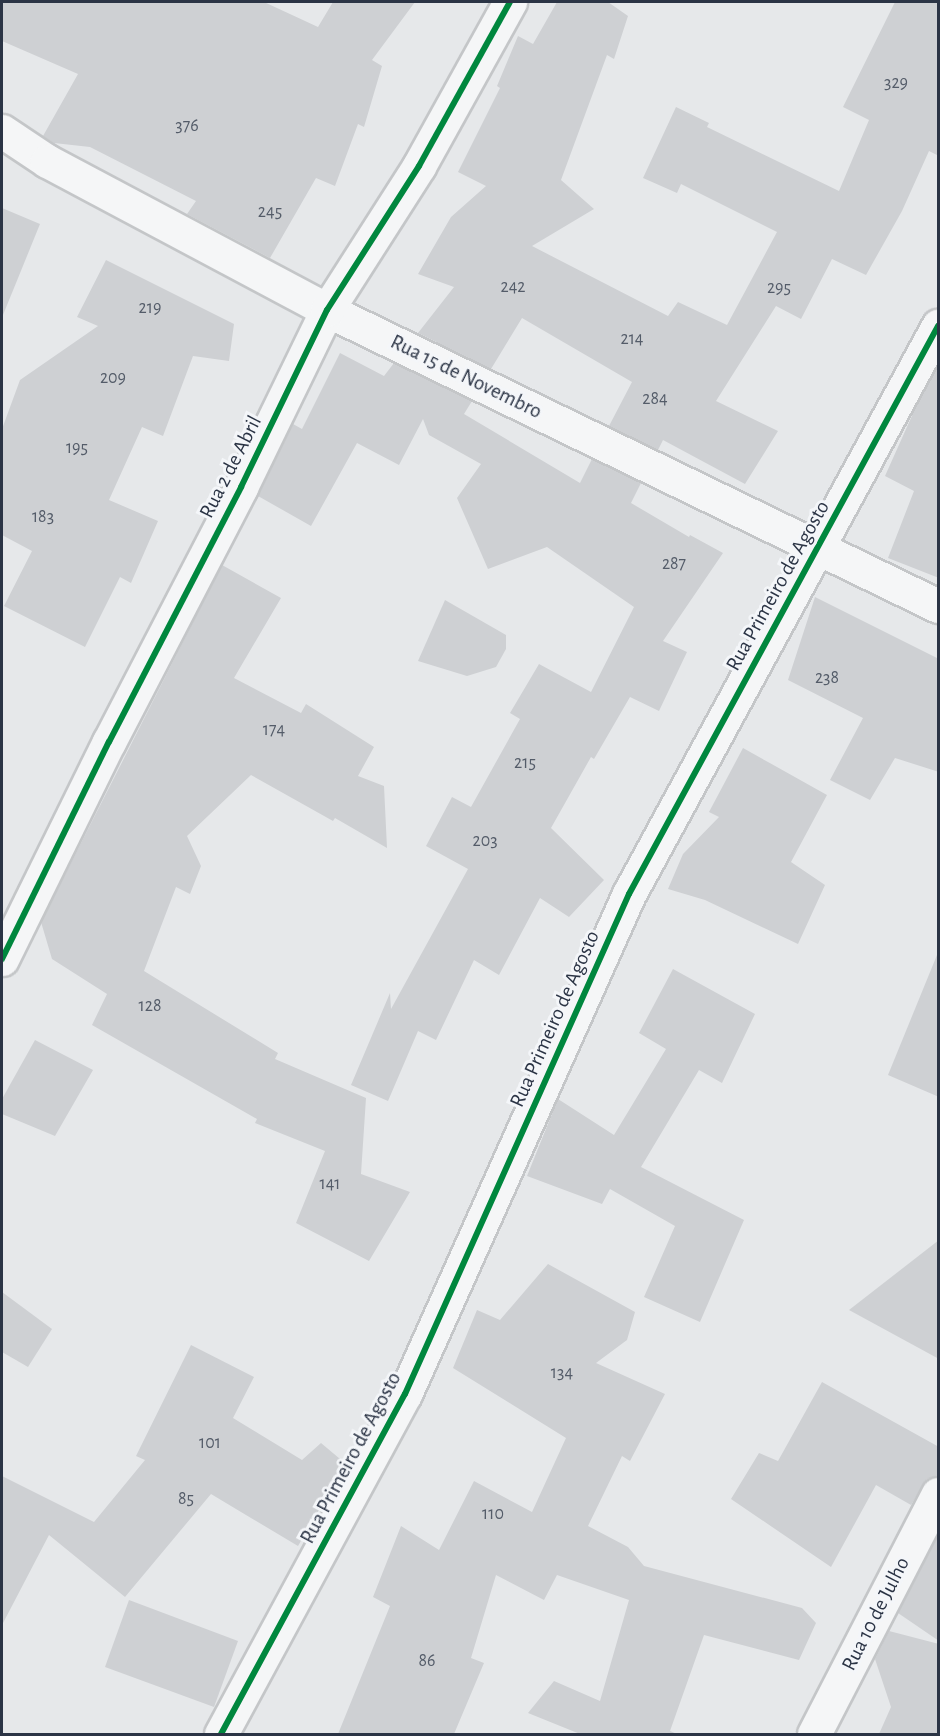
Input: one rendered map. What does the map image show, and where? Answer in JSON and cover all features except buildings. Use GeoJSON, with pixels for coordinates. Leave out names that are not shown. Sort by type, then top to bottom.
{"type":"FeatureCollection","features":[{"type":"Feature","properties":{"kind":"street","name":"Rua 2 de Abril"},"geometry":{"type":"LineString","coordinates":[[2,959],[241,486],[327,310],[418,166],[510,2]]}},
{"type":"Feature","properties":{"kind":"street","name":"Rua 15 de Novembro"},"geometry":{"type":"LineString","coordinates":[[2,131],[57,167],[327,310],[939,606]]}},
{"type":"Feature","properties":{"kind":"street","name":"Rua Primeiro de Agosto"},"geometry":{"type":"LineString","coordinates":[[221,1734],[405,1394],[629,894],[939,326]]}},
{"type":"Feature","properties":{"kind":"street","name":"Rua 10 de Julho"},"geometry":{"type":"LineString","coordinates":[[814,1734],[939,1494]]}},
{"type":"Feature","properties":{"kind":"cycle path"},"geometry":{"type":"LineString","coordinates":[[2,959],[109,742],[241,487],[327,310],[419,166],[510,2]]}},
{"type":"Feature","properties":{"kind":"cycle path"},"geometry":{"type":"LineString","coordinates":[[221,1734],[405,1394],[629,894],[938,326]]}}]}
